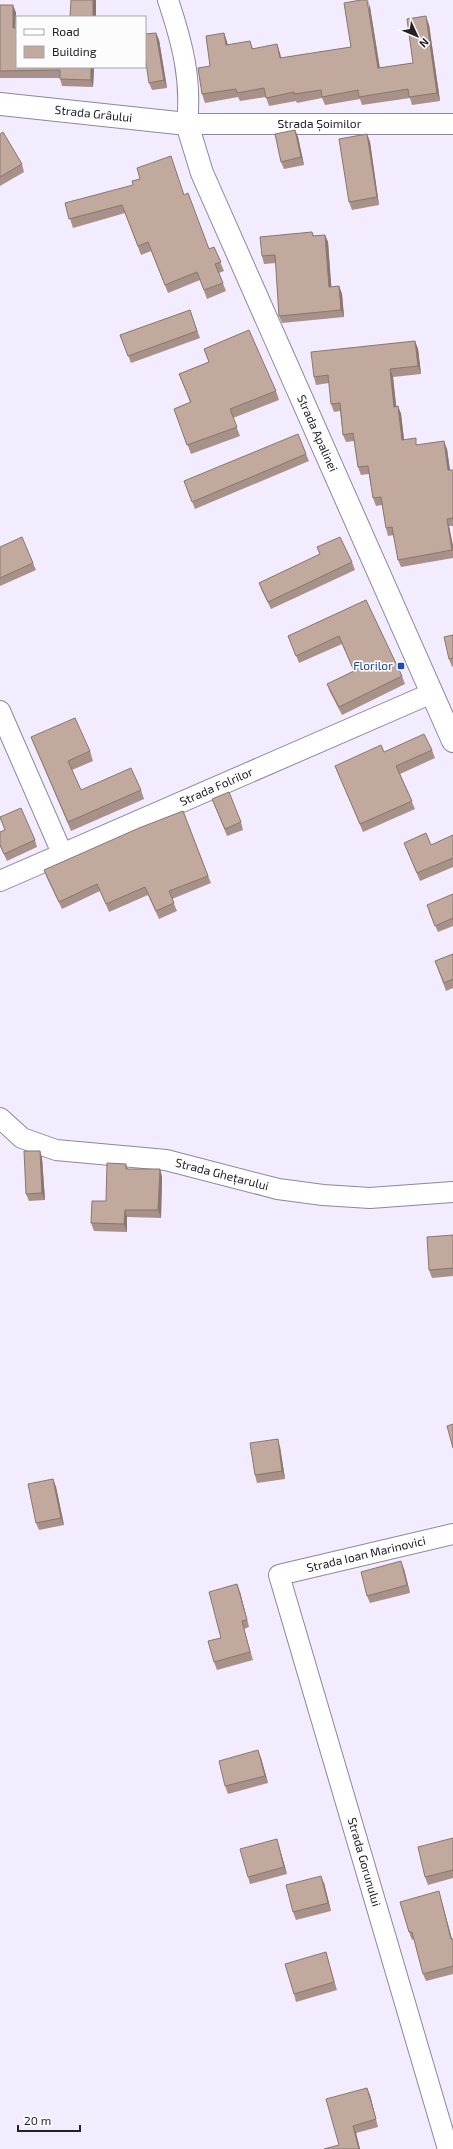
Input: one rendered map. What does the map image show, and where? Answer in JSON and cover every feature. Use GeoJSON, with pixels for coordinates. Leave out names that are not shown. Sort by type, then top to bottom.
{"type":"FeatureCollection","features":[{"type":"Feature","properties":{"kind":"street"},"geometry":{"type":"LineString","coordinates":[[168,0],[181,43],[188,77],[189,98],[187,124]]}},
{"type":"Feature","properties":{"kind":"street","name":"Strada Grâului"},"geometry":{"type":"LineString","coordinates":[[0,104],[187,124]]}},
{"type":"Feature","properties":{"kind":"street","name":"Strada Șoimilor"},"geometry":{"type":"LineString","coordinates":[[187,124],[453,124]]}},
{"type":"Feature","properties":{"kind":"street","name":"Strada Apalinei"},"geometry":{"type":"LineString","coordinates":[[187,124],[202,174],[453,741]]}},
{"type":"Feature","properties":{"kind":"street","name":"Strada Folrilor"},"geometry":{"type":"LineString","coordinates":[[0,881],[432,693]]}},
{"type":"Feature","properties":{"kind":"street"},"geometry":{"type":"LineString","coordinates":[[0,711],[62,853]]}},
{"type":"Feature","properties":{"kind":"street","name":"Strada Ghețarului"},"geometry":{"type":"LineString","coordinates":[[0,1118],[22,1138],[56,1150],[166,1160],[278,1188],[323,1195],[370,1198],[453,1192]]}},
{"type":"Feature","properties":{"kind":"street","name":"Strada Ioan Marinovici"},"geometry":{"type":"LineString","coordinates":[[279,1575],[453,1534]]}},
{"type":"Feature","properties":{"kind":"street","name":"Strada Gorunului"},"geometry":{"type":"LineString","coordinates":[[279,1575],[448,2149]]}},
{"type":"Feature","properties":{"kind":"building"},"geometry":{"type":"Polygon","coordinates":[[[71,0],[93,0],[93,16],[70,16],[71,0]]]}},
{"type":"Feature","properties":{"kind":"building"},"geometry":{"type":"Polygon","coordinates":[[[367,0],[378,68],[413,63],[407,19],[426,16],[437,93],[409,97],[408,89],[359,97],[358,90],[322,97],[321,90],[294,94],[294,92],[266,98],[264,88],[237,93],[236,89],[202,94],[198,68],[210,66],[206,36],[224,33],[226,45],[250,41],[252,49],[277,44],[280,58],[351,47],[344,3],[367,0]]]}},
{"type":"Feature","properties":{"kind":"building"},"geometry":{"type":"Polygon","coordinates":[[[0,5],[13,5],[13,28],[16,28],[16,68],[91,68],[91,80],[60,79],[60,70],[0,71],[0,5]]]}},
{"type":"Feature","properties":{"kind":"building"},"geometry":{"type":"Polygon","coordinates":[[[156,33],[164,80],[149,83],[146,63],[146,34],[156,33]]]}},
{"type":"Feature","properties":{"kind":"building"},"geometry":{"type":"Polygon","coordinates":[[[295,130],[301,157],[281,162],[275,134],[295,130]]]}},
{"type":"Feature","properties":{"kind":"building"},"geometry":{"type":"Polygon","coordinates":[[[3,132],[22,164],[0,177],[0,134],[3,132]]]}},
{"type":"Feature","properties":{"kind":"building"},"geometry":{"type":"Polygon","coordinates":[[[367,134],[377,197],[349,202],[339,139],[367,134]]]}},
{"type":"Feature","properties":{"kind":"building"},"geometry":{"type":"Polygon","coordinates":[[[171,156],[184,195],[188,193],[209,249],[214,247],[221,262],[215,264],[223,283],[204,290],[197,272],[165,285],[148,242],[138,246],[122,205],[69,219],[65,203],[133,185],[132,181],[140,179],[137,168],[171,156]]]}},
{"type":"Feature","properties":{"kind":"building"},"geometry":{"type":"Polygon","coordinates":[[[312,232],[313,236],[325,235],[329,287],[339,286],[341,310],[279,316],[275,255],[262,256],[260,237],[312,232]]]}},
{"type":"Feature","properties":{"kind":"building"},"geometry":{"type":"Polygon","coordinates":[[[190,310],[197,331],[128,356],[120,335],[190,310]]]}},
{"type":"Feature","properties":{"kind":"building"},"geometry":{"type":"Polygon","coordinates":[[[249,330],[276,391],[230,409],[237,427],[187,445],[174,409],[191,402],[179,374],[209,362],[204,349],[249,330]]]}},
{"type":"Feature","properties":{"kind":"building"},"geometry":{"type":"Polygon","coordinates":[[[415,341],[418,366],[390,369],[394,407],[398,406],[402,440],[416,438],[416,445],[444,441],[448,470],[453,470],[453,518],[447,519],[452,550],[398,560],[392,527],[386,528],[381,497],[373,498],[368,466],[358,467],[353,433],[343,435],[340,403],[331,404],[328,375],[314,377],[311,352],[415,341]]]}},
{"type":"Feature","properties":{"kind":"building"},"geometry":{"type":"Polygon","coordinates":[[[298,434],[306,454],[192,502],[184,481],[298,434]]]}},
{"type":"Feature","properties":{"kind":"building"},"geometry":{"type":"Polygon","coordinates":[[[22,537],[33,563],[0,578],[0,547],[22,537]]]}},
{"type":"Feature","properties":{"kind":"building"},"geometry":{"type":"Polygon","coordinates":[[[340,537],[352,562],[268,602],[259,583],[320,554],[317,547],[340,537]]]}},
{"type":"Feature","properties":{"kind":"building"},"geometry":{"type":"Polygon","coordinates":[[[366,600],[402,676],[339,707],[327,684],[354,671],[339,636],[296,656],[288,636],[366,600]]]}},
{"type":"Feature","properties":{"kind":"building"},"geometry":{"type":"Polygon","coordinates":[[[453,635],[453,658],[449,659],[444,637],[453,635]]]}},
{"type":"Feature","properties":{"kind":"building"},"geometry":{"type":"Polygon","coordinates":[[[75,718],[90,751],[68,761],[81,790],[131,768],[141,790],[68,822],[31,737],[75,718]]]}},
{"type":"Feature","properties":{"kind":"building"},"geometry":{"type":"Polygon","coordinates":[[[424,734],[432,750],[396,766],[412,801],[360,824],[335,766],[381,745],[384,752],[424,734]]]}},
{"type":"Feature","properties":{"kind":"building"},"geometry":{"type":"Polygon","coordinates":[[[229,792],[241,822],[225,829],[212,799],[229,792]]]}},
{"type":"Feature","properties":{"kind":"building"},"geometry":{"type":"Polygon","coordinates":[[[21,808],[35,840],[4,854],[0,845],[0,832],[5,830],[0,817],[21,808]]]}},
{"type":"Feature","properties":{"kind":"building"},"geometry":{"type":"Polygon","coordinates":[[[183,811],[208,876],[169,891],[174,903],[156,911],[145,887],[106,904],[97,884],[59,902],[44,870],[139,828],[183,811]]]}},
{"type":"Feature","properties":{"kind":"building"},"geometry":{"type":"Polygon","coordinates":[[[426,833],[431,845],[453,835],[453,858],[417,873],[404,843],[426,833]]]}},
{"type":"Feature","properties":{"kind":"building"},"geometry":{"type":"Polygon","coordinates":[[[453,894],[453,918],[435,926],[427,905],[453,894]]]}},
{"type":"Feature","properties":{"kind":"building"},"geometry":{"type":"Polygon","coordinates":[[[453,954],[453,979],[444,983],[435,961],[453,954]]]}},
{"type":"Feature","properties":{"kind":"building"},"geometry":{"type":"Polygon","coordinates":[[[24,1151],[40,1151],[42,1193],[26,1194],[24,1151]]]}},
{"type":"Feature","properties":{"kind":"building"},"geometry":{"type":"Polygon","coordinates":[[[107,1163],[126,1164],[126,1169],[160,1169],[158,1210],[125,1210],[124,1224],[91,1223],[92,1201],[106,1201],[107,1163]]]}},
{"type":"Feature","properties":{"kind":"building"},"geometry":{"type":"Polygon","coordinates":[[[453,1235],[453,1268],[429,1270],[427,1237],[453,1235]]]}},
{"type":"Feature","properties":{"kind":"building"},"geometry":{"type":"Polygon","coordinates":[[[453,1424],[453,1448],[447,1426],[453,1424]]]}},
{"type":"Feature","properties":{"kind":"building"},"geometry":{"type":"Polygon","coordinates":[[[278,1439],[282,1471],[255,1475],[250,1443],[278,1439]]]}},
{"type":"Feature","properties":{"kind":"building"},"geometry":{"type":"Polygon","coordinates":[[[53,1479],[61,1518],[36,1523],[28,1484],[53,1479]]]}},
{"type":"Feature","properties":{"kind":"building"},"geometry":{"type":"Polygon","coordinates":[[[401,1561],[407,1585],[367,1596],[361,1572],[401,1561]]]}},
{"type":"Feature","properties":{"kind":"building"},"geometry":{"type":"Polygon","coordinates":[[[237,1584],[247,1620],[242,1621],[250,1652],[214,1662],[208,1641],[221,1638],[209,1592],[237,1584]]]}},
{"type":"Feature","properties":{"kind":"building"},"geometry":{"type":"Polygon","coordinates":[[[258,1750],[265,1776],[225,1786],[219,1761],[258,1750]]]}},
{"type":"Feature","properties":{"kind":"building"},"geometry":{"type":"Polygon","coordinates":[[[453,1838],[453,1870],[425,1877],[418,1847],[453,1838]]]}},
{"type":"Feature","properties":{"kind":"building"},"geometry":{"type":"Polygon","coordinates":[[[277,1839],[284,1867],[248,1877],[240,1849],[277,1839]]]}},
{"type":"Feature","properties":{"kind":"building"},"geometry":{"type":"Polygon","coordinates":[[[321,1876],[328,1903],[293,1912],[286,1885],[321,1876]]]}},
{"type":"Feature","properties":{"kind":"building"},"geometry":{"type":"Polygon","coordinates":[[[439,1891],[451,1939],[453,1939],[453,1966],[423,1974],[412,1932],[409,1932],[400,1902],[439,1891]]]}},
{"type":"Feature","properties":{"kind":"building"},"geometry":{"type":"Polygon","coordinates":[[[326,1952],[334,1982],[294,1994],[285,1964],[326,1952]]]}},
{"type":"Feature","properties":{"kind":"building"},"geometry":{"type":"Polygon","coordinates":[[[367,2088],[376,2119],[353,2126],[359,2149],[324,2149],[339,2145],[326,2099],[367,2088]]]}},
{"type":"Feature","properties":{"kind":"place","name":"Florilor"},"geometry":{"type":"Point","coordinates":[401,666]}}]}
